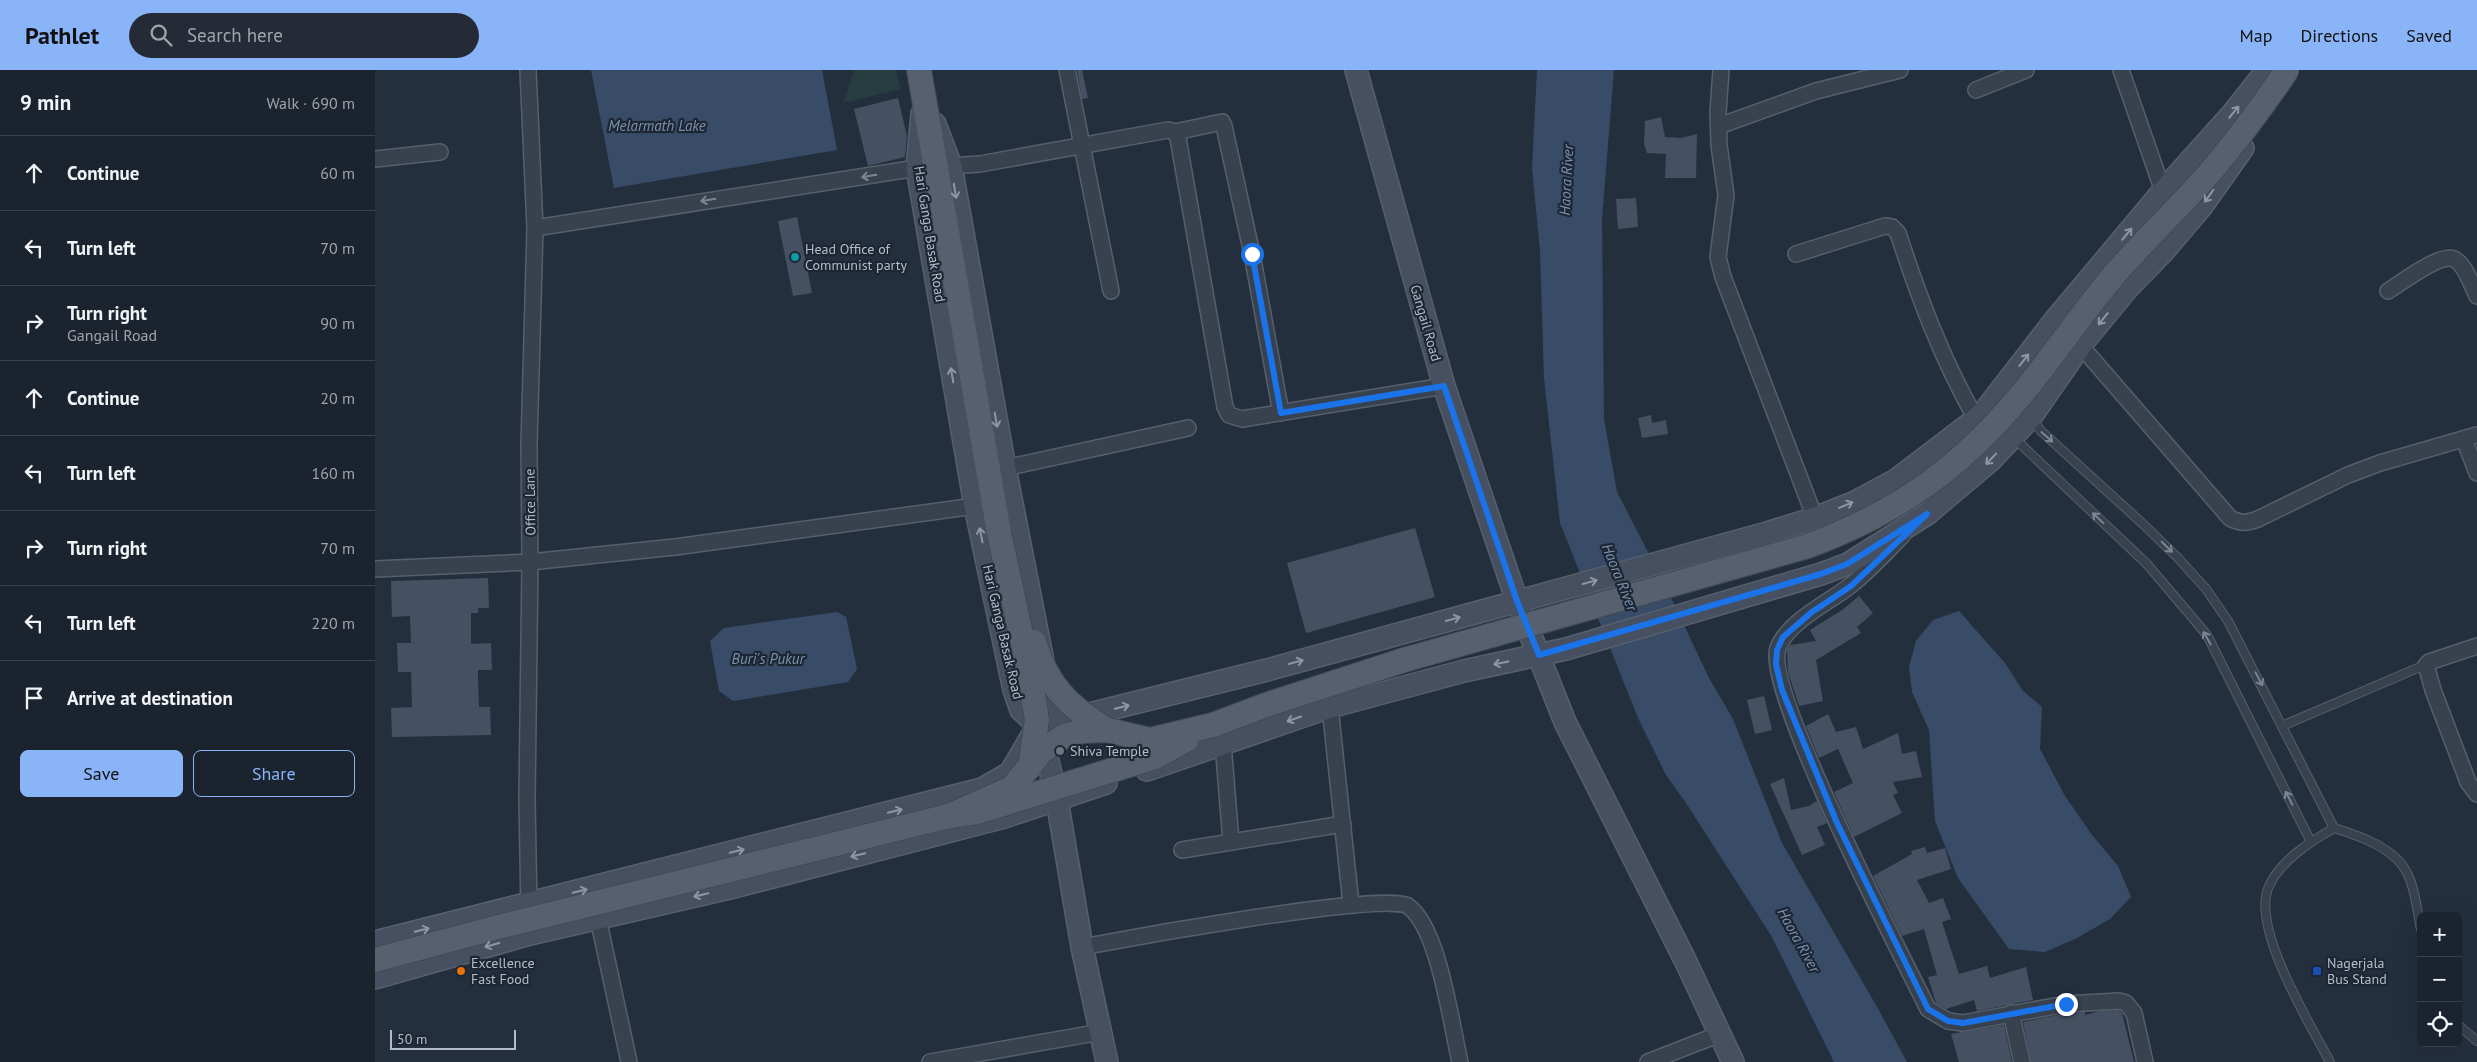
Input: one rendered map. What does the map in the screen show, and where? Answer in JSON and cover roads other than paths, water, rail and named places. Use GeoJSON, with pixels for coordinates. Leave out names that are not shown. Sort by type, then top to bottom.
{"type":"FeatureCollection","features":[{"type":"Feature","properties":{"kind":"main road"},"geometry":{"type":"LineString","coordinates":[[919,70],[934,167],[999,533],[1029,671],[1037,720],[1030,767]]}},
{"type":"Feature","properties":{"kind":"main road"},"geometry":{"type":"LineString","coordinates":[[375,960],[498,927],[949,816],[977,812],[1155,758],[1218,734],[1266,705],[1404,660],[1808,546],[1869,521],[1898,505],[1952,467],[2002,418],[2103,288],[2229,149],[2287,70]]}},
{"type":"Feature","properties":{"kind":"main road"},"geometry":{"type":"LineString","coordinates":[[999,533],[1035,646],[1053,687],[1079,712],[1107,730]]}},
{"type":"Feature","properties":{"kind":"main road"},"geometry":{"type":"LineString","coordinates":[[949,816],[1012,788],[1041,752],[1064,736],[1083,731],[1107,730],[1151,740],[1218,734]]}},
{"type":"Feature","properties":{"kind":"street","name":"Office Lane"},"geometry":{"type":"LineString","coordinates":[[528,70],[535,228],[529,445],[530,562],[527,800],[530,934]]}},
{"type":"Feature","properties":{"kind":"street"},"geometry":{"type":"LineString","coordinates":[[1067,70],[1111,291]]}},
{"type":"Feature","properties":{"kind":"street","name":"Gangail Road"},"geometry":{"type":"LineString","coordinates":[[1356,70],[1444,386],[1517,601],[1565,722],[1733,1062]]}},
{"type":"Feature","properties":{"kind":"street"},"geometry":{"type":"LineString","coordinates":[[1721,70],[1719,126],[1721,162],[1726,195],[1718,257],[1723,278],[1815,518]]}},
{"type":"Feature","properties":{"kind":"street"},"geometry":{"type":"LineString","coordinates":[[1719,126],[1816,92],[1900,70]]}},
{"type":"Feature","properties":{"kind":"street"},"geometry":{"type":"LineString","coordinates":[[1976,90],[2026,70]]}},
{"type":"Feature","properties":{"kind":"street"},"geometry":{"type":"LineString","coordinates":[[2121,70],[2163,191]]}},
{"type":"Feature","properties":{"kind":"street"},"geometry":{"type":"LineString","coordinates":[[375,942],[982,789],[1010,773],[1037,727],[1267,670],[1543,595],[1767,533],[1815,518],[1853,503],[1896,480],[1981,414],[2055,320],[2163,191],[2233,113],[2267,70]]}},
{"type":"Feature","properties":{"kind":"street"},"geometry":{"type":"LineString","coordinates":[[2145,1062],[2133,1013],[2126,1003],[2102,1001],[2011,1013],[1963,1023],[1948,1021],[1928,1009],[1837,823],[1782,690],[1776,664],[1777,650],[1783,637],[1812,612],[1851,586],[1927,514],[1991,460],[2012,436],[2025,412],[2127,289],[2163,252],[2202,206],[2297,70]]}},
{"type":"Feature","properties":{"kind":"street"},"geometry":{"type":"LineString","coordinates":[[535,228],[934,167],[980,164],[1082,147],[1167,130],[1175,132],[1222,122],[1252,254],[1281,413]]}},
{"type":"Feature","properties":{"kind":"street"},"geometry":{"type":"LineString","coordinates":[[1175,132],[1225,407],[1229,414],[1242,420],[1444,386]]}},
{"type":"Feature","properties":{"kind":"street"},"geometry":{"type":"LineString","coordinates":[[375,158],[440,152]]}},
{"type":"Feature","properties":{"kind":"street"},"geometry":{"type":"LineString","coordinates":[[934,167],[1005,468],[1051,702],[1040,727],[1057,800],[1082,947],[1107,1062]]}},
{"type":"Feature","properties":{"kind":"street","name":"Hari Ganga Basak Road"},"geometry":{"type":"LineString","coordinates":[[934,167],[975,506],[1014,690],[1021,710],[1040,727]]}},
{"type":"Feature","properties":{"kind":"street"},"geometry":{"type":"LineString","coordinates":[[1796,254],[1885,226],[1892,227],[1898,232],[1925,315],[1941,353],[1981,414]]}},
{"type":"Feature","properties":{"kind":"street"},"geometry":{"type":"LineString","coordinates":[[2388,291],[2437,261],[2448,258],[2458,262],[2477,296]]}},
{"type":"Feature","properties":{"kind":"street"},"geometry":{"type":"LineString","coordinates":[[2055,320],[2081,345],[2230,518],[2237,522],[2244,523],[2258,519],[2348,475],[2380,463],[2471,437],[2477,473]]}},
{"type":"Feature","properties":{"kind":"street"},"geometry":{"type":"LineString","coordinates":[[1005,468],[1188,428]]}},
{"type":"Feature","properties":{"kind":"street"},"geometry":{"type":"LineString","coordinates":[[375,569],[530,562],[675,547],[975,506]]}},
{"type":"Feature","properties":{"kind":"street"},"geometry":{"type":"LineString","coordinates":[[375,978],[530,934],[734,887],[1001,818],[1057,800],[1218,734],[1330,707],[1464,671],[1566,648],[1821,574],[1847,564],[1927,514]]}},
{"type":"Feature","properties":{"kind":"street"},"geometry":{"type":"LineString","coordinates":[[2477,646],[2427,664],[2433,690],[2469,782],[2477,794]]}},
{"type":"Feature","properties":{"kind":"street"},"geometry":{"type":"LineString","coordinates":[[1330,707],[1351,904]]}},
{"type":"Feature","properties":{"kind":"street"},"geometry":{"type":"LineString","coordinates":[[1218,734],[1231,842]]}},
{"type":"Feature","properties":{"kind":"street"},"geometry":{"type":"LineString","coordinates":[[1182,850],[1343,824]]}},
{"type":"Feature","properties":{"kind":"street"},"geometry":{"type":"LineString","coordinates":[[1082,947],[1151,934],[1351,904],[1399,902],[1411,910],[1423,924],[1433,947],[1460,1062]]}},
{"type":"Feature","properties":{"kind":"street"},"geometry":{"type":"LineString","coordinates":[[598,918],[629,1062]]}},
{"type":"Feature","properties":{"kind":"street"},"geometry":{"type":"LineString","coordinates":[[2011,1013],[2022,1062]]}},
{"type":"Feature","properties":{"kind":"street"},"geometry":{"type":"LineString","coordinates":[[930,1062],[1101,1032]]}},
{"type":"Feature","properties":{"kind":"street"},"geometry":{"type":"LineString","coordinates":[[1648,1062],[1720,1034]]}},
{"type":"Feature","properties":{"kind":"lane"},"geometry":{"type":"LineString","coordinates":[[1999,392],[2025,412],[2041,431],[2178,558],[2206,589],[2229,621],[2334,828],[2359,836],[2384,849],[2397,860],[2408,875],[2417,912]]}},
{"type":"Feature","properties":{"kind":"lane"},"geometry":{"type":"LineString","coordinates":[[1981,414],[2012,436],[2147,564],[2207,635],[2311,842]]}},
{"type":"Feature","properties":{"kind":"lane"},"geometry":{"type":"LineString","coordinates":[[2281,726],[2427,664]]}},
{"type":"Feature","properties":{"kind":"lane"},"geometry":{"type":"LineString","coordinates":[[2330,1062],[2277,956],[2265,913],[2268,888],[2275,876],[2311,842],[2334,828]]}},
{"type":"Feature","properties":{"kind":"lane"},"geometry":{"type":"LineString","coordinates":[[2462,1028],[2477,1041]]}},
{"type":"Feature","properties":{"kind":"water","name":"Melarmath Lake"},"geometry":{"type":"Polygon","coordinates":[[[591,70],[822,70],[837,150],[614,188],[591,70]]]}},
{"type":"Feature","properties":{"kind":"water","name":"Haora River"},"geometry":{"type":"Polygon","coordinates":[[[1537,70],[1614,70],[1602,219],[1604,419],[1617,492],[1665,585],[1709,678],[1733,719],[1782,843],[1907,1062],[1834,1062],[1772,937],[1666,775],[1638,718],[1560,523],[1544,378],[1540,251],[1532,168],[1537,70]]]}},
{"type":"Feature","properties":{"kind":"water"},"geometry":{"type":"Polygon","coordinates":[[[1959,611],[2005,663],[2023,691],[2042,707],[2040,749],[2065,796],[2092,835],[2118,866],[2131,897],[2110,919],[2077,938],[2045,952],[2009,949],[1958,878],[1935,821],[1929,730],[1912,692],[1909,667],[1916,641],[1933,620],[1959,611]]]}},
{"type":"Feature","properties":{"kind":"water","name":"Buri's Pukur"},"geometry":{"type":"Polygon","coordinates":[[[837,612],[846,617],[857,669],[848,682],[733,701],[719,691],[710,641],[724,628],[837,612]]]}},
{"type":"Feature","properties":{"kind":"place","name":"Head Office of Communist party"},"geometry":{"type":"Point","coordinates":[795,257]}},
{"type":"Feature","properties":{"kind":"place","name":"Shiva Temple"},"geometry":{"type":"Point","coordinates":[1060,751]}},
{"type":"Feature","properties":{"kind":"place","name":"Excellence Fast Food"},"geometry":{"type":"Point","coordinates":[461,971]}},
{"type":"Feature","properties":{"kind":"place","name":"Nagerjala Bus Stand"},"geometry":{"type":"Point","coordinates":[2317,971]}}]}
